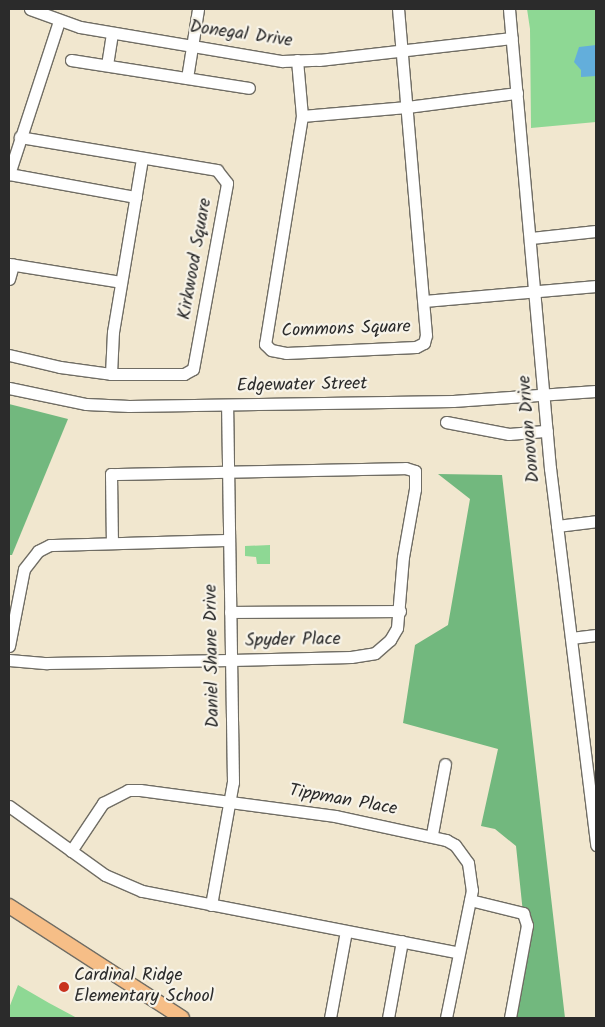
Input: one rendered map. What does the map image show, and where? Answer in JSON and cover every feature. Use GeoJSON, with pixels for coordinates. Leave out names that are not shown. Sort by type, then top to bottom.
{"type":"FeatureCollection","features":[{"type":"Feature","properties":{"kind":"main road"},"geometry":{"type":"LineString","coordinates":[[9,906],[182,1018]]}},
{"type":"Feature","properties":{"kind":"street","name":"Donegal Drive"},"geometry":{"type":"LineString","coordinates":[[30,9],[59,21],[112,33],[297,60],[402,51],[512,38]]}},
{"type":"Feature","properties":{"kind":"street"},"geometry":{"type":"LineString","coordinates":[[187,78],[198,9]]}},
{"type":"Feature","properties":{"kind":"street","name":"Commons Square"},"geometry":{"type":"LineString","coordinates":[[297,60],[302,116],[265,344],[271,350],[286,353],[416,347],[424,343],[426,336],[398,9]]}},
{"type":"Feature","properties":{"kind":"street","name":"Donovan Drive"},"geometry":{"type":"LineString","coordinates":[[509,9],[547,431],[596,845]]}},
{"type":"Feature","properties":{"kind":"street"},"geometry":{"type":"LineString","coordinates":[[59,21],[9,174],[136,197]]}},
{"type":"Feature","properties":{"kind":"street"},"geometry":{"type":"LineString","coordinates":[[107,65],[112,33]]}},
{"type":"Feature","properties":{"kind":"street"},"geometry":{"type":"LineString","coordinates":[[71,60],[249,88]]}},
{"type":"Feature","properties":{"kind":"street"},"geometry":{"type":"LineString","coordinates":[[302,116],[407,107],[517,93]]}},
{"type":"Feature","properties":{"kind":"street","name":"Kirkwood Square"},"geometry":{"type":"LineString","coordinates":[[9,355],[60,367],[111,374],[184,374],[196,365],[227,187],[225,177],[217,170],[20,137]]}},
{"type":"Feature","properties":{"kind":"street"},"geometry":{"type":"LineString","coordinates":[[111,374],[121,282],[142,158]]}},
{"type":"Feature","properties":{"kind":"street"},"geometry":{"type":"LineString","coordinates":[[531,238],[596,231]]}},
{"type":"Feature","properties":{"kind":"street"},"geometry":{"type":"LineString","coordinates":[[9,279],[11,265],[121,282]]}},
{"type":"Feature","properties":{"kind":"street"},"geometry":{"type":"LineString","coordinates":[[424,301],[596,286]]}},
{"type":"Feature","properties":{"kind":"street","name":"Edgewater Street"},"geometry":{"type":"LineString","coordinates":[[9,388],[61,400],[112,406],[453,401],[596,391]]}},
{"type":"Feature","properties":{"kind":"street","name":"Daniel Shane Drive"},"geometry":{"type":"LineString","coordinates":[[211,905],[233,782],[227,404]]}},
{"type":"Feature","properties":{"kind":"street"},"geometry":{"type":"LineString","coordinates":[[446,422],[509,434],[547,431]]}},
{"type":"Feature","properties":{"kind":"street","name":"Spyder Place"},"geometry":{"type":"LineString","coordinates":[[9,660],[231,660],[351,657],[375,653],[394,635],[400,610],[403,557],[416,478],[415,471],[405,468],[228,472]]}},
{"type":"Feature","properties":{"kind":"street"},"geometry":{"type":"LineString","coordinates":[[112,542],[111,474],[228,472]]}},
{"type":"Feature","properties":{"kind":"street"},"geometry":{"type":"LineString","coordinates":[[557,526],[596,521]]}},
{"type":"Feature","properties":{"kind":"street"},"geometry":{"type":"LineString","coordinates":[[9,646],[20,581],[24,569],[38,552],[61,543],[229,540]]}},
{"type":"Feature","properties":{"kind":"street"},"geometry":{"type":"LineString","coordinates":[[230,612],[400,610]]}},
{"type":"Feature","properties":{"kind":"street"},"geometry":{"type":"LineString","coordinates":[[571,638],[596,635]]}},
{"type":"Feature","properties":{"kind":"street"},"geometry":{"type":"LineString","coordinates":[[432,834],[445,764]]}},
{"type":"Feature","properties":{"kind":"street","name":"Tippman Place"},"geometry":{"type":"LineString","coordinates":[[71,851],[103,803],[128,790],[230,801],[432,834],[455,845],[463,853],[472,878],[470,900],[457,952],[446,1018]]}},
{"type":"Feature","properties":{"kind":"street"},"geometry":{"type":"LineString","coordinates":[[9,806],[71,851],[126,885],[211,905],[457,952]]}},
{"type":"Feature","properties":{"kind":"street"},"geometry":{"type":"LineString","coordinates":[[470,900],[523,913],[527,925],[510,1018]]}},
{"type":"Feature","properties":{"kind":"street"},"geometry":{"type":"LineString","coordinates":[[330,1018],[346,930]]}},
{"type":"Feature","properties":{"kind":"street"},"geometry":{"type":"LineString","coordinates":[[388,1018],[402,941]]}},
{"type":"Feature","properties":{"kind":"green space"},"geometry":{"type":"Polygon","coordinates":[[[527,9],[596,9],[596,122],[531,128],[530,29],[527,9]]]}},
{"type":"Feature","properties":{"kind":"green space"},"geometry":{"type":"Polygon","coordinates":[[[9,404],[68,419],[12,555],[9,555],[9,404]]]}},
{"type":"Feature","properties":{"kind":"green space"},"geometry":{"type":"Polygon","coordinates":[[[438,474],[502,475],[565,1018],[508,1018],[523,913],[516,846],[495,829],[481,826],[498,749],[403,723],[415,645],[448,625],[470,499],[438,474]]]}},
{"type":"Feature","properties":{"kind":"green space"},"geometry":{"type":"Polygon","coordinates":[[[270,545],[270,564],[257,564],[256,557],[245,556],[245,546],[270,545]]]}},
{"type":"Feature","properties":{"kind":"green space"},"geometry":{"type":"Polygon","coordinates":[[[18,985],[77,1018],[9,1018],[9,1008],[18,985]]]}},
{"type":"Feature","properties":{"kind":"water"},"geometry":{"type":"Polygon","coordinates":[[[596,45],[596,76],[581,77],[581,70],[574,62],[579,47],[596,45]]]}},
{"type":"Feature","properties":{"kind":"place","name":"Cardinal Ridge Elementary School"},"geometry":{"type":"Point","coordinates":[64,987]}}]}
